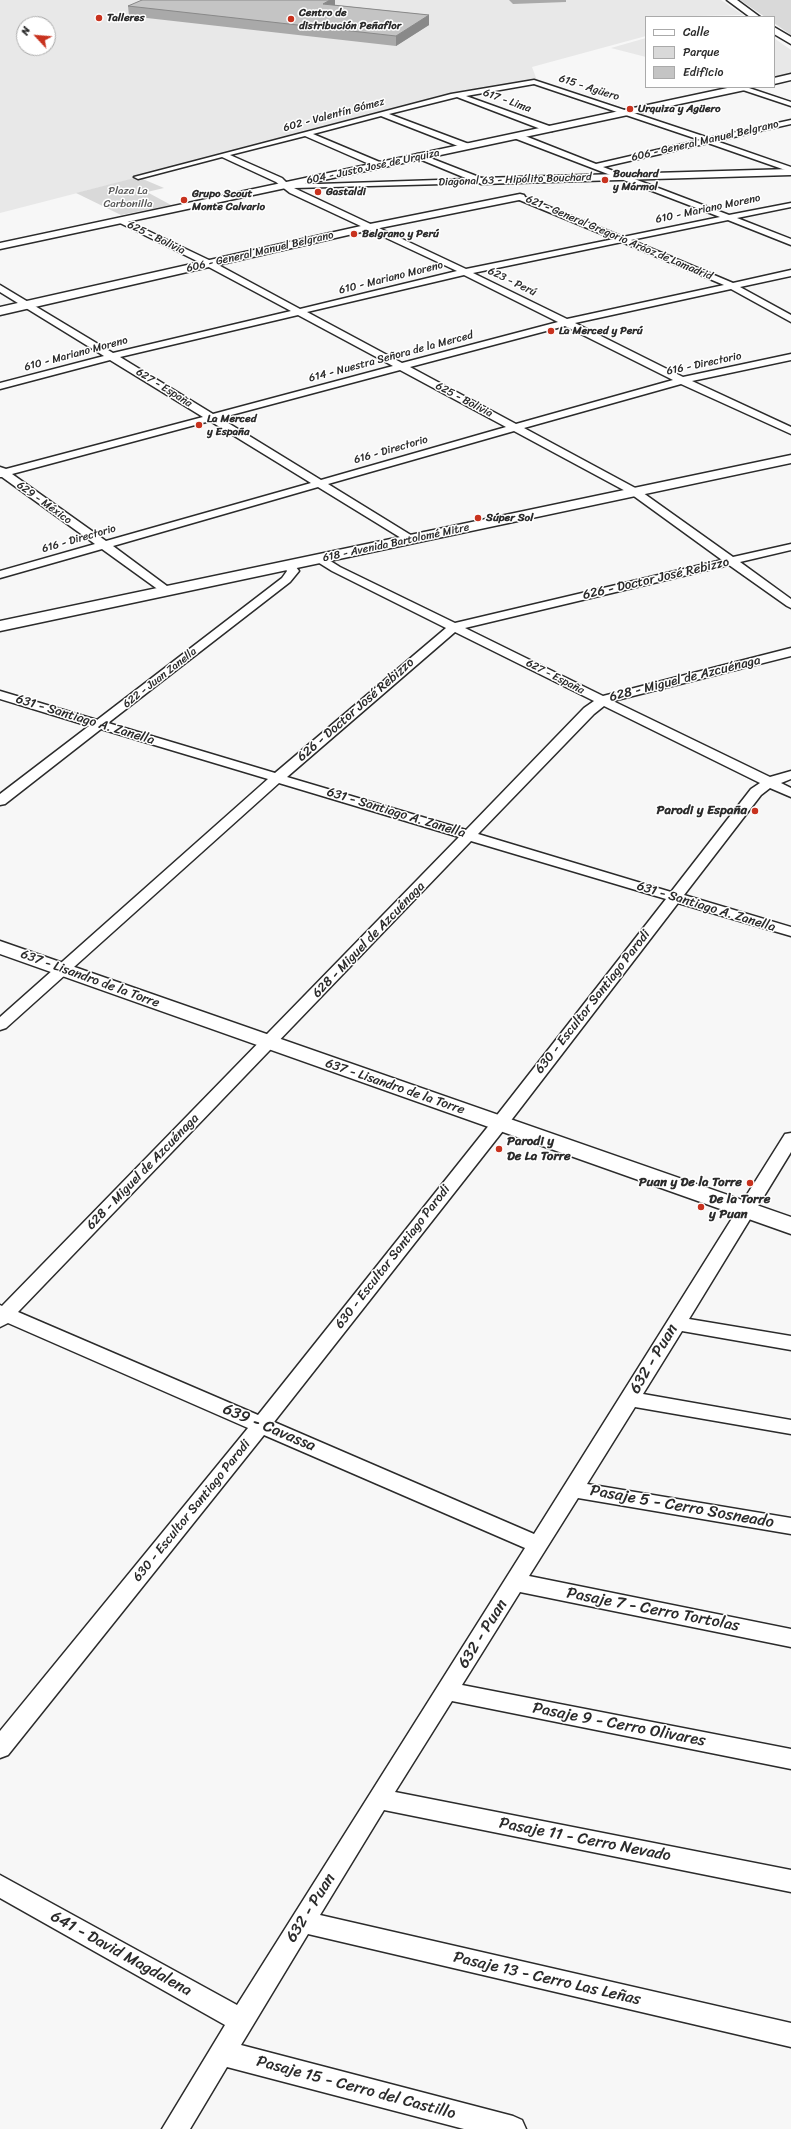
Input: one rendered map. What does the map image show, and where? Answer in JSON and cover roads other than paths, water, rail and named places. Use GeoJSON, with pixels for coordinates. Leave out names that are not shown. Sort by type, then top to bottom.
{"type":"FeatureCollection","features":[{"type":"Feature","properties":{"kind":"main road"},"geometry":{"type":"LineString","coordinates":[[731,0],[755,16]]}},
{"type":"Feature","properties":{"kind":"main road"},"geometry":{"type":"LineString","coordinates":[[775,31],[791,41]]}},
{"type":"Feature","properties":{"kind":"main road"},"geometry":{"type":"LineString","coordinates":[[775,81],[791,78]]}},
{"type":"Feature","properties":{"kind":"main road","name":"604 - Justo José de Urquiza"},"geometry":{"type":"LineString","coordinates":[[0,246],[738,88]]}},
{"type":"Feature","properties":{"kind":"main road","name":"Diagonal 63 - Hipólito Bouchard"},"geometry":{"type":"LineString","coordinates":[[481,181],[622,178],[791,171]]}},
{"type":"Feature","properties":{"kind":"main road","name":"621 - General Gregorio Aráoz de Lamadrid"},"geometry":{"type":"LineString","coordinates":[[481,181],[520,197]]}},
{"type":"Feature","properties":{"kind":"main road","name":"606 - General Manuel Belgrano"},"geometry":{"type":"LineString","coordinates":[[0,311],[370,227],[520,197]]}},
{"type":"Feature","properties":{"kind":"main road","name":"618 - Avenida Bartolomé Mitre"},"geometry":{"type":"LineString","coordinates":[[0,626],[289,566],[791,458]]}},
{"type":"Feature","properties":{"kind":"main road","name":"637 - Lisandro de la Torre"},"geometry":{"type":"LineString","coordinates":[[0,947],[791,1226]]}},
{"type":"Feature","properties":{"kind":"street","name":"602 - Valentín Gómez"},"geometry":{"type":"LineString","coordinates":[[138,177],[457,94],[538,83]]}},
{"type":"Feature","properties":{"kind":"street","name":"615 - Agüero"},"geometry":{"type":"LineString","coordinates":[[538,83],[627,112],[791,171]]}},
{"type":"Feature","properties":{"kind":"street"},"geometry":{"type":"LineString","coordinates":[[746,88],[791,104]]}},
{"type":"Feature","properties":{"kind":"street","name":"617 - Lima"},"geometry":{"type":"LineString","coordinates":[[457,94],[549,129]]}},
{"type":"Feature","properties":{"kind":"street"},"geometry":{"type":"LineString","coordinates":[[382,114],[466,146]]}},
{"type":"Feature","properties":{"kind":"street","name":"606 - General Manuel Belgrano"},"geometry":{"type":"LineString","coordinates":[[596,166],[791,122]]}},
{"type":"Feature","properties":{"kind":"street"},"geometry":{"type":"LineString","coordinates":[[306,134],[379,165]]}},
{"type":"Feature","properties":{"kind":"street"},"geometry":{"type":"LineString","coordinates":[[517,136],[596,166],[622,178],[791,242]]}},
{"type":"Feature","properties":{"kind":"street","name":"623 - Perú"},"geometry":{"type":"LineString","coordinates":[[223,155],[279,180],[293,191],[568,322],[681,380],[791,431]]}},
{"type":"Feature","properties":{"kind":"street","name":"621 - General Gregorio Aráoz de Lamadrid"},"geometry":{"type":"LineString","coordinates":[[420,156],[481,181]]}},
{"type":"Feature","properties":{"kind":"street","name":"Diagonal 63 - Hipólito Bouchard"},"geometry":{"type":"LineString","coordinates":[[287,185],[319,186],[481,181]]}},
{"type":"Feature","properties":{"kind":"street","name":"621 - General Gregorio Aráoz de Lamadrid"},"geometry":{"type":"LineString","coordinates":[[520,197],[732,286],[791,319]]}},
{"type":"Feature","properties":{"kind":"street","name":"610 - Mariano Moreno"},"geometry":{"type":"LineString","coordinates":[[1,387],[113,356],[465,272],[791,205]]}},
{"type":"Feature","properties":{"kind":"street","name":"625 - Bolivia"},"geometry":{"type":"LineString","coordinates":[[121,220],[299,312],[635,492],[791,604]]}},
{"type":"Feature","properties":{"kind":"street","name":"614 - Nuestra Señora de la Merced"},"geometry":{"type":"LineString","coordinates":[[1,472],[212,418],[568,322],[791,273]]}},
{"type":"Feature","properties":{"kind":"street","name":"627 - España"},"geometry":{"type":"LineString","coordinates":[[0,288],[410,539]]}},
{"type":"Feature","properties":{"kind":"street","name":"616 - Directorio"},"geometry":{"type":"LineString","coordinates":[[0,575],[681,380],[791,358]]}},
{"type":"Feature","properties":{"kind":"street","name":"629 - México"},"geometry":{"type":"LineString","coordinates":[[1,472],[167,591]]}},
{"type":"Feature","properties":{"kind":"street","name":"626 - Doctor José Rebizzo"},"geometry":{"type":"LineString","coordinates":[[0,1024],[277,778],[454,627],[791,548]]}},
{"type":"Feature","properties":{"kind":"street","name":"627 - España"},"geometry":{"type":"LineString","coordinates":[[320,559],[336,569],[791,793]]}},
{"type":"Feature","properties":{"kind":"street","name":"622 - Juan Zanella"},"geometry":{"type":"LineString","coordinates":[[0,801],[286,580],[294,571],[289,566]]}},
{"type":"Feature","properties":{"kind":"street","name":"628 - Miguel de Azcuénaga"},"geometry":{"type":"LineString","coordinates":[[2,1315],[470,836],[589,711],[602,701],[616,695],[791,652]]}},
{"type":"Feature","properties":{"kind":"street","name":"631 - Santiago A. Zanella"},"geometry":{"type":"LineString","coordinates":[[0,695],[791,932]]}},
{"type":"Feature","properties":{"kind":"street","name":"630 - Escultor Santiago Parodi"},"geometry":{"type":"LineString","coordinates":[[0,1748],[261,1424],[500,1123],[756,792],[769,782],[791,775]]}},
{"type":"Feature","properties":{"kind":"street","name":"632 - Puan"},"geometry":{"type":"LineString","coordinates":[[175,2129],[378,1799],[516,1582],[791,1138]]}},
{"type":"Feature","properties":{"kind":"street","name":"639 - Cavassa"},"geometry":{"type":"LineString","coordinates":[[2,1315],[261,1424],[538,1545]]}},
{"type":"Feature","properties":{"kind":"street"},"geometry":{"type":"LineString","coordinates":[[676,1323],[791,1343]]}},
{"type":"Feature","properties":{"kind":"street"},"geometry":{"type":"LineString","coordinates":[[630,1398],[791,1427]]}},
{"type":"Feature","properties":{"kind":"street","name":"Pasaje 5 - Cerro Sosneado"},"geometry":{"type":"LineString","coordinates":[[573,1489],[791,1526]]}},
{"type":"Feature","properties":{"kind":"street","name":"Pasaje 7 - Cerro Tortolas"},"geometry":{"type":"LineString","coordinates":[[516,1582],[791,1638]]}},
{"type":"Feature","properties":{"kind":"street","name":"Pasaje 9 - Cerro Olivares"},"geometry":{"type":"LineString","coordinates":[[447,1691],[791,1759]]}},
{"type":"Feature","properties":{"kind":"street","name":"Pasaje 11 - Cerro Nevado"},"geometry":{"type":"LineString","coordinates":[[378,1799],[791,1882]]}},
{"type":"Feature","properties":{"kind":"street","name":"641 - David Magdalena"},"geometry":{"type":"LineString","coordinates":[[0,1886],[241,2021]]}},
{"type":"Feature","properties":{"kind":"street","name":"Pasaje 13 - Cerro Las Leñas"},"geometry":{"type":"LineString","coordinates":[[303,1922],[791,2035]]}},
{"type":"Feature","properties":{"kind":"street","name":"Pasaje 15 - Cerro del Castillo"},"geometry":{"type":"LineString","coordinates":[[222,2053],[513,2129]]}},
{"type":"Feature","properties":{"kind":"place","name":"Talleres"},"geometry":{"type":"Point","coordinates":[99,18]}},
{"type":"Feature","properties":{"kind":"place","name":"Centro de distribución Peñaflor"},"geometry":{"type":"Point","coordinates":[291,19]}},
{"type":"Feature","properties":{"kind":"place","name":"Urquiza y Agüero"},"geometry":{"type":"Point","coordinates":[630,109]}},
{"type":"Feature","properties":{"kind":"place","name":"Bouchard y Mármol"},"geometry":{"type":"Point","coordinates":[605,180]}},
{"type":"Feature","properties":{"kind":"place","name":"Gastaldi"},"geometry":{"type":"Point","coordinates":[318,192]}},
{"type":"Feature","properties":{"kind":"place","name":"Grupo Scout Monte Calvario"},"geometry":{"type":"Point","coordinates":[184,200]}},
{"type":"Feature","properties":{"kind":"place","name":"Belgrano y Perú"},"geometry":{"type":"Point","coordinates":[354,234]}},
{"type":"Feature","properties":{"kind":"place","name":"La Merced y Perú"},"geometry":{"type":"Point","coordinates":[551,331]}},
{"type":"Feature","properties":{"kind":"place","name":"La Merced y España"},"geometry":{"type":"Point","coordinates":[199,425]}},
{"type":"Feature","properties":{"kind":"place","name":"Súper Sol"},"geometry":{"type":"Point","coordinates":[478,518]}},
{"type":"Feature","properties":{"kind":"place","name":"Parodi y España"},"geometry":{"type":"Point","coordinates":[755,811]}},
{"type":"Feature","properties":{"kind":"place","name":"Parodi y De La Torre"},"geometry":{"type":"Point","coordinates":[499,1149]}},
{"type":"Feature","properties":{"kind":"place","name":"Puan y De la Torre"},"geometry":{"type":"Point","coordinates":[750,1183]}},
{"type":"Feature","properties":{"kind":"place","name":"De la Torre y Puan"},"geometry":{"type":"Point","coordinates":[701,1207]}},
{"type":"Feature","properties":{"kind":"park label","name":"Plaza La Carbonilla"},"geometry":{"type":"Point","coordinates":[128,197]}}]}
